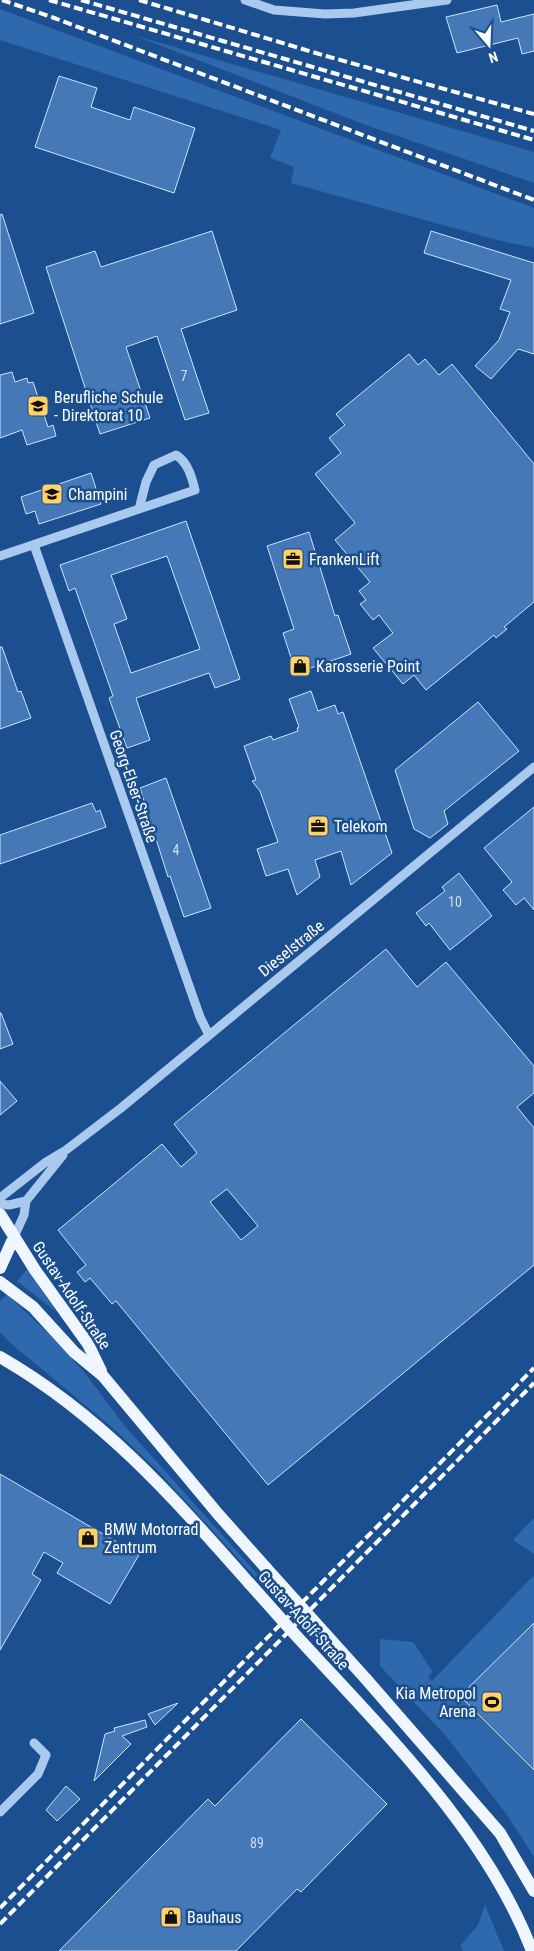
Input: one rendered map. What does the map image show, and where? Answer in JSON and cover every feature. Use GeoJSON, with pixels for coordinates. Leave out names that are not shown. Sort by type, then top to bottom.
{"type":"FeatureCollection","features":[{"type":"Feature","properties":{"kind":"main road"},"geometry":{"type":"LineString","coordinates":[[0,1214],[14,1237]]}},
{"type":"Feature","properties":{"kind":"main road","name":"Gustav-Adolf-Straße"},"geometry":{"type":"LineString","coordinates":[[0,1268],[14,1237]]}},
{"type":"Feature","properties":{"kind":"main road","name":"Gustav-Adolf-Straße"},"geometry":{"type":"LineString","coordinates":[[14,1237],[46,1286],[88,1344],[103,1376]]}},
{"type":"Feature","properties":{"kind":"main road","name":"Gustav-Adolf-Straße"},"geometry":{"type":"LineString","coordinates":[[0,1282],[33,1307],[74,1352],[103,1376],[218,1514],[366,1679],[500,1833],[534,1890]]}},
{"type":"Feature","properties":{"kind":"main road"},"geometry":{"type":"LineString","coordinates":[[0,1348],[20,1369]]}},
{"type":"Feature","properties":{"kind":"main road","name":"Gustav-Adolf-Straße"},"geometry":{"type":"LineString","coordinates":[[0,1357],[72,1405],[127,1452],[192,1518],[423,1778],[464,1828],[498,1879],[532,1951]]}},
{"type":"Feature","properties":{"kind":"street"},"geometry":{"type":"LineString","coordinates":[[245,0],[274,10],[326,14],[378,10],[447,0]]}},
{"type":"Feature","properties":{"kind":"street"},"geometry":{"type":"LineString","coordinates":[[376,0],[378,10]]}},
{"type":"Feature","properties":{"kind":"street"},"geometry":{"type":"LineString","coordinates":[[0,556],[34,545],[195,490],[182,458],[176,455],[154,465],[146,482],[139,509]]}},
{"type":"Feature","properties":{"kind":"street","name":"Georg-Elser-Straße"},"geometry":{"type":"LineString","coordinates":[[34,545],[200,1017],[209,1035]]}},
{"type":"Feature","properties":{"kind":"street","name":"Dieselstraße"},"geometry":{"type":"LineString","coordinates":[[0,1198],[46,1162],[66,1150],[209,1035],[534,767]]}},
{"type":"Feature","properties":{"kind":"street","name":"Dieselstraße"},"geometry":{"type":"LineString","coordinates":[[14,1237],[24,1215],[26,1201],[66,1150]]}},
{"type":"Feature","properties":{"kind":"street"},"geometry":{"type":"LineString","coordinates":[[0,1204],[26,1201]]}},
{"type":"Feature","properties":{"kind":"street"},"geometry":{"type":"LineString","coordinates":[[0,1812],[38,1774],[46,1755],[34,1743]]}},
{"type":"Feature","properties":{"kind":"shaded area"},"geometry":{"type":"Polygon","coordinates":[[[0,9],[534,208],[534,248],[497,240],[291,183],[294,167],[270,158],[281,130],[0,40],[0,9]]]}},
{"type":"Feature","properties":{"kind":"shaded area"},"geometry":{"type":"Polygon","coordinates":[[[133,35],[534,152],[534,183],[363,124],[133,35]]]}},
{"type":"Feature","properties":{"kind":"shaded area"},"geometry":{"type":"Polygon","coordinates":[[[27,1269],[55,1310],[55,1311],[17,1281],[27,1269]]]}},
{"type":"Feature","properties":{"kind":"shaded area"},"geometry":{"type":"Polygon","coordinates":[[[7,1294],[48,1333],[85,1373],[124,1425],[258,1575],[255,1577],[160,1473],[113,1428],[9,1342],[0,1332],[0,1301],[7,1294]]]}},
{"type":"Feature","properties":{"kind":"shaded area"},"geometry":{"type":"Polygon","coordinates":[[[534,1518],[534,1554],[513,1540],[534,1518]]]}},
{"type":"Feature","properties":{"kind":"shaded area","name":"Kia Metropol Arena"},"geometry":{"type":"Polygon","coordinates":[[[534,1575],[534,1857],[507,1815],[446,1736],[380,1666],[380,1639],[413,1642],[433,1672],[428,1677],[432,1681],[534,1575]]]}},
{"type":"Feature","properties":{"kind":"shaded area"},"geometry":{"type":"Polygon","coordinates":[[[485,1905],[504,1951],[463,1951],[460,1946],[478,1925],[485,1905]]]}},
{"type":"Feature","properties":{"kind":"building"},"geometry":{"type":"Polygon","coordinates":[[[497,5],[501,22],[534,14],[534,51],[522,54],[518,38],[457,53],[446,17],[497,5]]]}},
{"type":"Feature","properties":{"kind":"building"},"geometry":{"type":"Polygon","coordinates":[[[59,76],[97,88],[91,107],[130,120],[134,107],[195,128],[174,193],[35,147],[59,76]]]}},
{"type":"Feature","properties":{"kind":"building"},"geometry":{"type":"Polygon","coordinates":[[[2,214],[34,313],[0,324],[0,215],[2,214]]]}},
{"type":"Feature","properties":{"kind":"building"},"geometry":{"type":"Polygon","coordinates":[[[212,231],[237,310],[181,329],[209,413],[185,420],[157,336],[126,347],[150,418],[100,434],[46,267],[95,251],[101,267],[212,231]]]}},
{"type":"Feature","properties":{"kind":"building"},"geometry":{"type":"Polygon","coordinates":[[[431,231],[534,263],[534,354],[518,349],[491,379],[475,366],[499,340],[510,312],[500,309],[511,280],[424,253],[431,231]]]}},
{"type":"Feature","properties":{"kind":"building"},"geometry":{"type":"Polygon","coordinates":[[[409,354],[418,365],[425,359],[439,375],[452,364],[534,464],[534,602],[504,627],[507,629],[496,638],[494,635],[426,690],[414,675],[403,684],[373,648],[393,633],[379,615],[373,620],[360,604],[366,600],[359,591],[370,582],[335,540],[355,523],[315,474],[341,453],[329,438],[345,425],[336,414],[409,354]]]}},
{"type":"Feature","properties":{"kind":"building"},"geometry":{"type":"Polygon","coordinates":[[[12,372],[15,382],[27,378],[28,383],[33,382],[48,427],[53,425],[56,436],[27,445],[22,430],[0,438],[0,375],[12,372]]]}},
{"type":"Feature","properties":{"kind":"building"},"geometry":{"type":"Polygon","coordinates":[[[91,473],[101,504],[39,524],[35,511],[26,514],[21,497],[91,473]]]}},
{"type":"Feature","properties":{"kind":"building"},"geometry":{"type":"Polygon","coordinates":[[[186,521],[240,679],[215,688],[209,673],[136,698],[150,740],[127,748],[109,698],[113,696],[75,588],[69,591],[60,565],[186,521]],[[167,556],[111,575],[127,619],[114,624],[131,673],[200,649],[167,556]]]}},
{"type":"Feature","properties":{"kind":"building"},"geometry":{"type":"Polygon","coordinates":[[[309,532],[335,616],[338,615],[351,654],[296,673],[283,633],[294,629],[267,546],[309,532]]]}},
{"type":"Feature","properties":{"kind":"building"},"geometry":{"type":"Polygon","coordinates":[[[0,647],[2,647],[18,692],[21,691],[31,718],[0,729],[0,647]]]}},
{"type":"Feature","properties":{"kind":"building"},"geometry":{"type":"Polygon","coordinates":[[[311,691],[318,711],[335,705],[338,714],[343,712],[392,853],[351,885],[341,851],[315,860],[320,877],[297,895],[288,869],[266,876],[257,849],[278,842],[260,791],[252,781],[256,780],[244,746],[271,736],[273,740],[298,731],[297,728],[299,727],[289,699],[311,691]]]}},
{"type":"Feature","properties":{"kind":"building"},"geometry":{"type":"Polygon","coordinates":[[[478,702],[519,751],[444,811],[448,824],[430,838],[414,829],[395,770],[478,702]]]}},
{"type":"Feature","properties":{"kind":"building"},"geometry":{"type":"Polygon","coordinates":[[[166,778],[211,908],[184,917],[170,876],[168,877],[140,788],[166,778]]]}},
{"type":"Feature","properties":{"kind":"building"},"geometry":{"type":"Polygon","coordinates":[[[92,803],[96,812],[100,810],[106,827],[0,864],[0,835],[92,803]]]}},
{"type":"Feature","properties":{"kind":"building"},"geometry":{"type":"Polygon","coordinates":[[[534,807],[534,910],[524,898],[516,905],[503,890],[512,882],[484,848],[534,807]]]}},
{"type":"Feature","properties":{"kind":"building"},"geometry":{"type":"Polygon","coordinates":[[[459,873],[492,916],[450,950],[429,923],[426,926],[416,913],[445,891],[442,887],[459,873]]]}},
{"type":"Feature","properties":{"kind":"building"},"geometry":{"type":"Polygon","coordinates":[[[386,949],[417,987],[446,962],[534,1066],[534,1093],[517,1107],[534,1128],[534,1265],[268,1485],[116,1301],[112,1304],[90,1278],[85,1282],[77,1272],[86,1265],[58,1230],[162,1144],[181,1167],[197,1153],[174,1124],[386,949]],[[227,1189],[210,1202],[241,1240],[258,1226],[227,1189]]]}},
{"type":"Feature","properties":{"kind":"building"},"geometry":{"type":"Polygon","coordinates":[[[0,1013],[13,1044],[0,1049],[0,1013]]]}},
{"type":"Feature","properties":{"kind":"building"},"geometry":{"type":"Polygon","coordinates":[[[0,1081],[17,1101],[0,1115],[0,1081]]]}},
{"type":"Feature","properties":{"kind":"building"},"geometry":{"type":"Polygon","coordinates":[[[0,1474],[139,1555],[110,1604],[57,1573],[63,1563],[44,1552],[32,1574],[41,1580],[0,1650],[0,1474]]]}},
{"type":"Feature","properties":{"kind":"building"},"geometry":{"type":"Polygon","coordinates":[[[534,1623],[534,1770],[460,1696],[534,1623]]]}},
{"type":"Feature","properties":{"kind":"building"},"geometry":{"type":"Polygon","coordinates":[[[178,1703],[155,1725],[148,1714],[178,1703]]]}},
{"type":"Feature","properties":{"kind":"building"},"geometry":{"type":"Polygon","coordinates":[[[301,1719],[387,1804],[301,1892],[297,1889],[236,1951],[59,1951],[208,1799],[215,1806],[301,1719]]]}},
{"type":"Feature","properties":{"kind":"building"},"geometry":{"type":"Polygon","coordinates":[[[145,1720],[147,1727],[122,1736],[131,1744],[94,1781],[105,1734],[115,1731],[114,1728],[145,1720]]]}},
{"type":"Feature","properties":{"kind":"building"},"geometry":{"type":"Polygon","coordinates":[[[66,1786],[80,1799],[57,1821],[46,1810],[66,1786]]]}},
{"type":"Feature","properties":{"kind":"railway"},"geometry":{"type":"LineString","coordinates":[[2,0],[57,19],[534,200]]}},
{"type":"Feature","properties":{"kind":"railway"},"geometry":{"type":"LineString","coordinates":[[49,0],[534,140]]}},
{"type":"Feature","properties":{"kind":"railway"},"geometry":{"type":"LineString","coordinates":[[81,0],[534,131]]}},
{"type":"Feature","properties":{"kind":"railway"},"geometry":{"type":"LineString","coordinates":[[139,0],[326,56],[534,114]]}},
{"type":"Feature","properties":{"kind":"railway"},"geometry":{"type":"LineString","coordinates":[[0,1908],[534,1368]]}},
{"type":"Feature","properties":{"kind":"railway"},"geometry":{"type":"LineString","coordinates":[[0,1924],[534,1383]]}},
{"type":"Feature","properties":{"kind":"place","name":"Berufliche Schule - Direktorat 10"},"geometry":{"type":"Point","coordinates":[38,406]}},
{"type":"Feature","properties":{"kind":"place","name":"Champini"},"geometry":{"type":"Point","coordinates":[52,494]}},
{"type":"Feature","properties":{"kind":"place","name":"FrankenLift"},"geometry":{"type":"Point","coordinates":[293,559]}},
{"type":"Feature","properties":{"kind":"place","name":"Karosserie Point"},"geometry":{"type":"Point","coordinates":[300,666]}},
{"type":"Feature","properties":{"kind":"place","name":"Telekom"},"geometry":{"type":"Point","coordinates":[318,826]}},
{"type":"Feature","properties":{"kind":"place","name":"BMW Motorrad Zentrum"},"geometry":{"type":"Point","coordinates":[88,1538]}},
{"type":"Feature","properties":{"kind":"place","name":"Kia Metropol Arena"},"geometry":{"type":"Point","coordinates":[492,1702]}},
{"type":"Feature","properties":{"kind":"place","name":"Bauhaus"},"geometry":{"type":"Point","coordinates":[171,1917]}}]}
